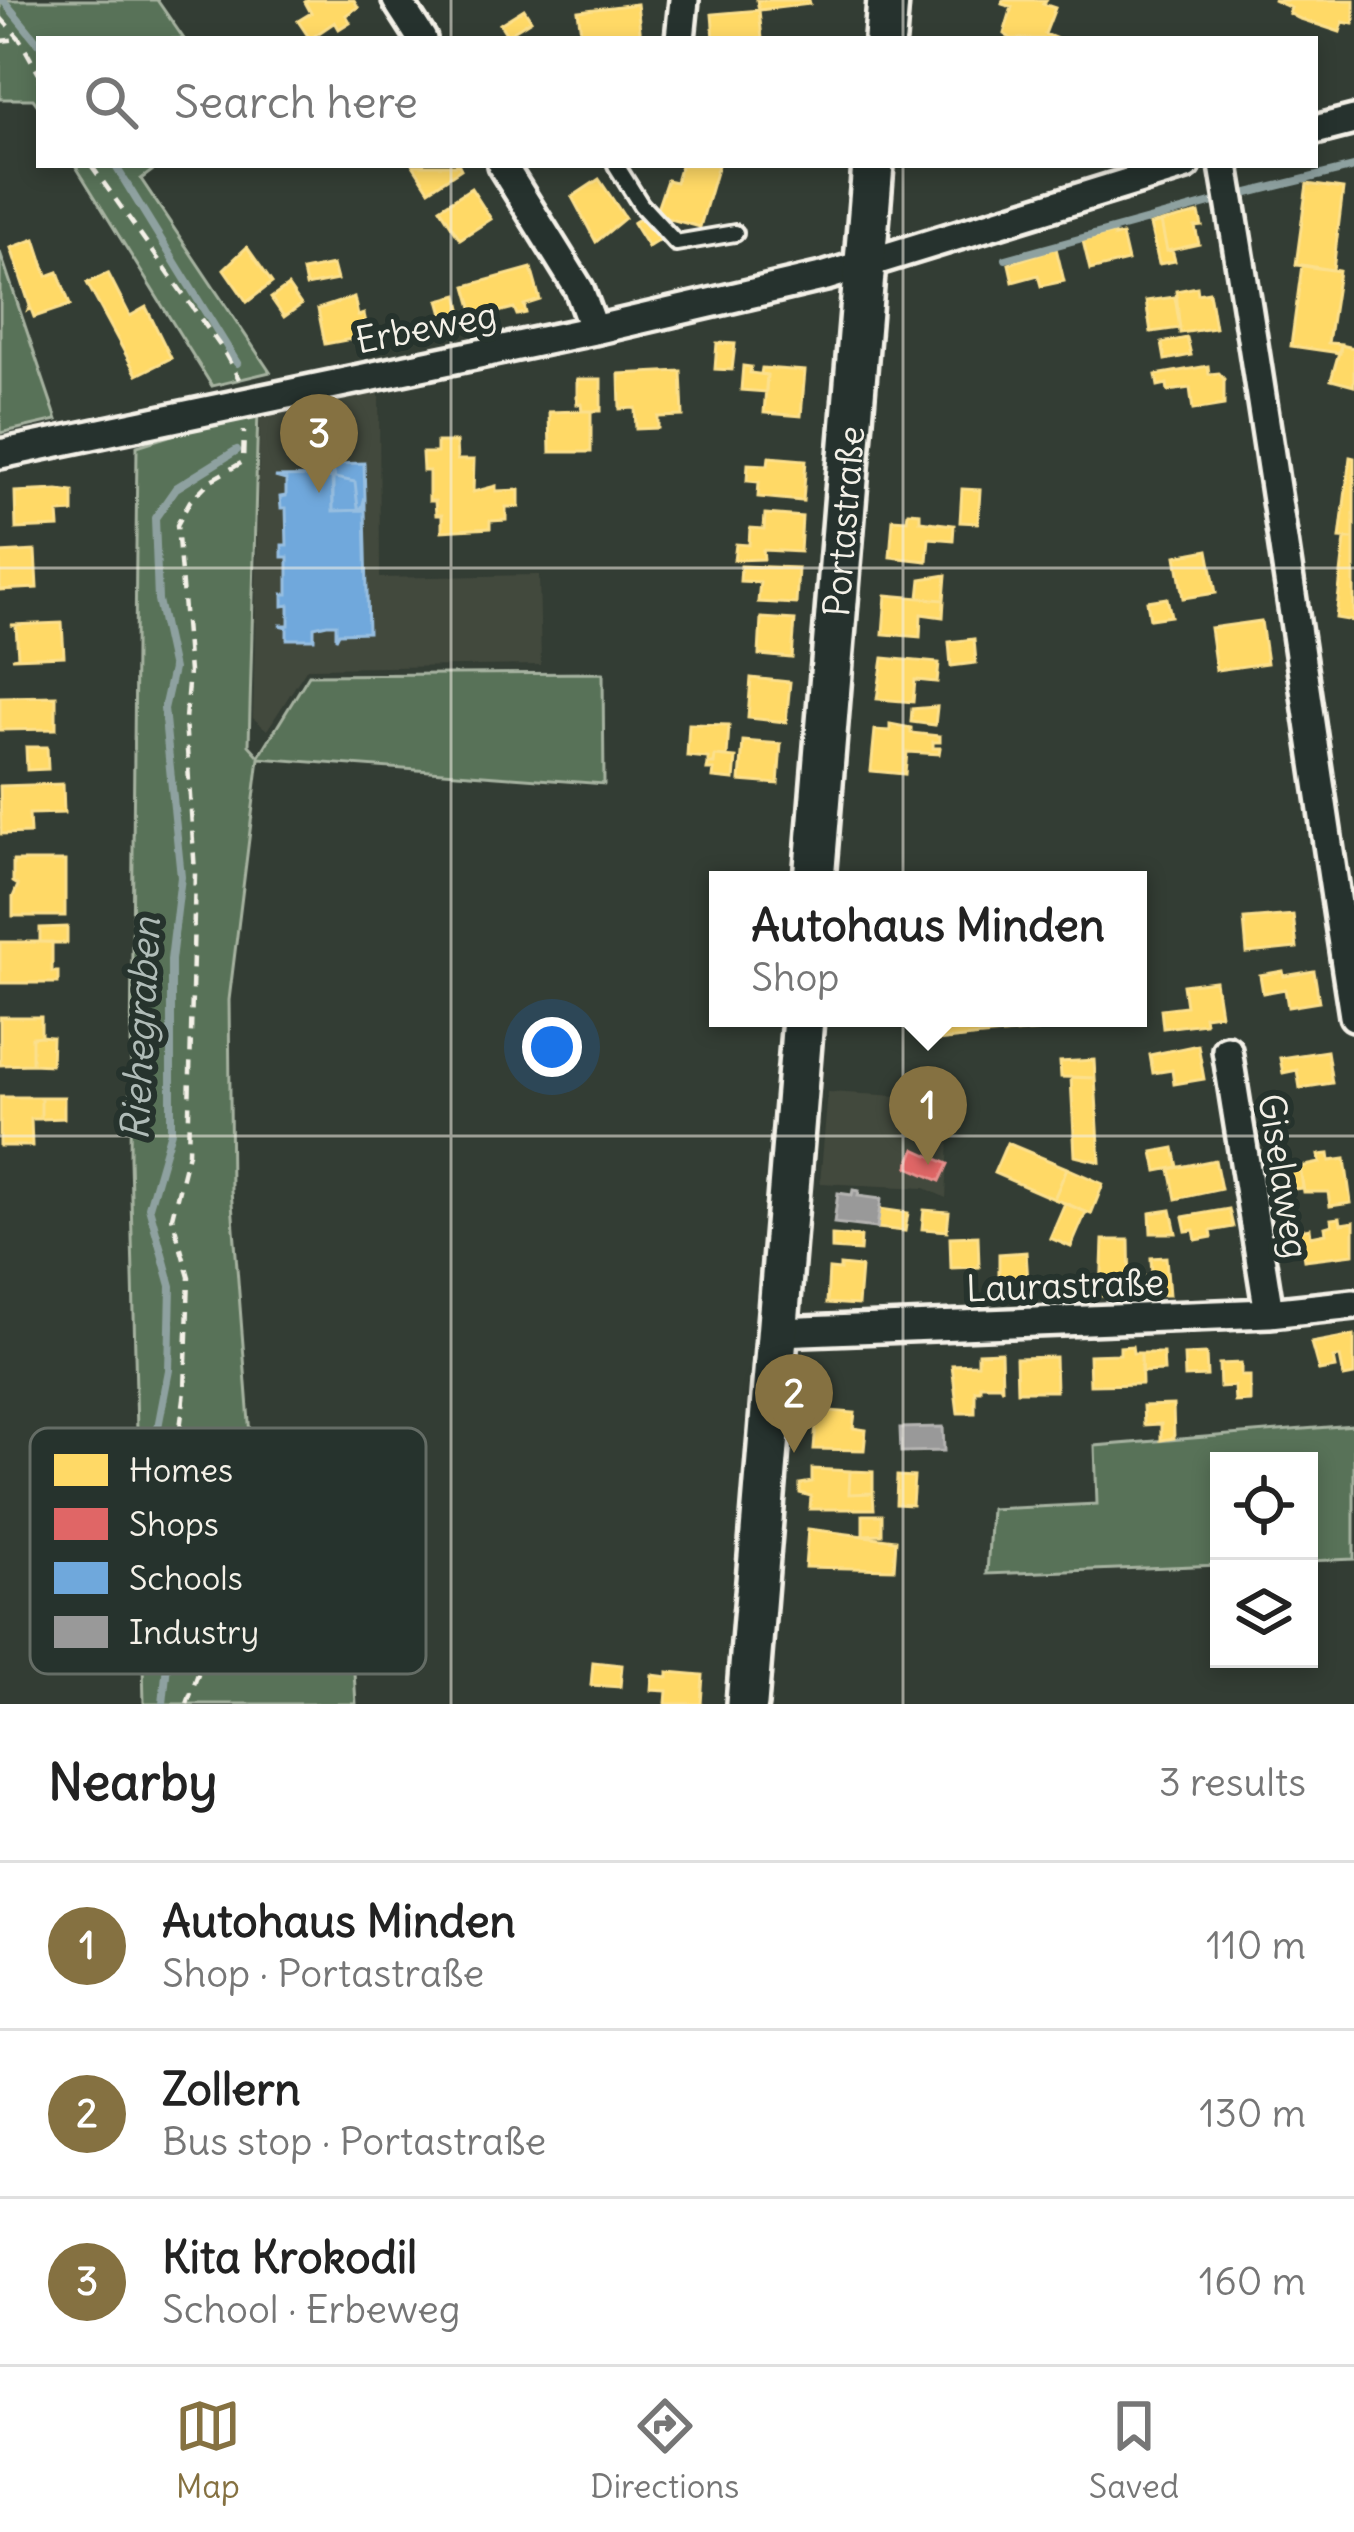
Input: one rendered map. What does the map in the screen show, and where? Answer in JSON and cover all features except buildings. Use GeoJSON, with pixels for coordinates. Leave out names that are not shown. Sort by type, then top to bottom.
{"type":"FeatureCollection","features":[{"type":"Feature","properties":{"kind":"main road"},"geometry":{"type":"LineString","coordinates":[[885,36],[889,0]]}},
{"type":"Feature","properties":{"kind":"main road","name":"Portastraße"},"geometry":{"type":"LineString","coordinates":[[815,871],[873,168]]}},
{"type":"Feature","properties":{"kind":"main road"},"geometry":{"type":"LineString","coordinates":[[747,1704],[802,1027]]}},
{"type":"Feature","properties":{"kind":"street"},"geometry":{"type":"LineString","coordinates":[[397,0],[420,36]]}},
{"type":"Feature","properties":{"kind":"street"},"geometry":{"type":"LineString","coordinates":[[680,36],[684,0]]}},
{"type":"Feature","properties":{"kind":"street"},"geometry":{"type":"LineString","coordinates":[[1318,129],[1354,120]]}},
{"type":"Feature","properties":{"kind":"street"},"geometry":{"type":"LineString","coordinates":[[504,168],[579,289],[594,330]]}},
{"type":"Feature","properties":{"kind":"street","name":"Erbeweg"},"geometry":{"type":"LineString","coordinates":[[0,454],[594,330],[865,265],[1176,168]]}},
{"type":"Feature","properties":{"kind":"street"},"geometry":{"type":"LineString","coordinates":[[1225,168],[1349,951],[1354,1016]]}},
{"type":"Feature","properties":{"kind":"street","name":"Giselaweg"},"geometry":{"type":"LineString","coordinates":[[1227,1050],[1269,1313]]}},
{"type":"Feature","properties":{"kind":"street","name":"Laurastraße"},"geometry":{"type":"LineString","coordinates":[[778,1332],[1269,1313],[1354,1304]]}},
{"type":"Feature","properties":{"kind":"lane"},"geometry":{"type":"LineString","coordinates":[[618,168],[641,205],[676,243],[735,233]]}},
{"type":"Feature","properties":{"kind":"path"},"geometry":{"type":"LineString","coordinates":[[0,16],[36,69]]}},
{"type":"Feature","properties":{"kind":"path"},"geometry":{"type":"LineString","coordinates":[[0,41],[19,38]]}},
{"type":"Feature","properties":{"kind":"path"},"geometry":{"type":"LineString","coordinates":[[93,168],[255,399],[244,425],[243,462],[211,480],[190,501],[177,525],[189,672],[185,719],[195,873],[188,1153],[172,1216],[189,1277],[180,1428]]}},
{"type":"Feature","properties":{"kind":"path"},"geometry":{"type":"LineString","coordinates":[[187,1704],[198,1674]]}},
{"type":"Feature","properties":{"kind":"shaded area"},"geometry":{"type":"Polygon","coordinates":[[[379,389],[380,578],[539,575],[541,665],[307,668],[267,730],[253,718],[260,410],[379,389]]]}},
{"type":"Feature","properties":{"kind":"shaded area"},"geometry":{"type":"Polygon","coordinates":[[[828,1092],[951,1099],[946,1198],[925,1188],[820,1183],[828,1092]]]}},
{"type":"Feature","properties":{"kind":"green space"},"geometry":{"type":"Polygon","coordinates":[[[0,0],[157,0],[182,36],[36,36],[36,103],[33,99],[0,99],[0,0]]]}},
{"type":"Feature","properties":{"kind":"green space"},"geometry":{"type":"Polygon","coordinates":[[[77,168],[156,168],[141,179],[270,372],[212,386],[77,168]]]}},
{"type":"Feature","properties":{"kind":"green space"},"geometry":{"type":"Polygon","coordinates":[[[0,252],[57,420],[0,433],[0,252]]]}},
{"type":"Feature","properties":{"kind":"green space"},"geometry":{"type":"Polygon","coordinates":[[[258,408],[249,745],[259,756],[309,675],[603,673],[604,784],[259,758],[229,1000],[231,1190],[249,1428],[137,1428],[130,1158],[137,446],[258,408]]]}},
{"type":"Feature","properties":{"kind":"green space"},"geometry":{"type":"Polygon","coordinates":[[[1354,1425],[1354,1559],[1318,1561],[1318,1452],[1210,1452],[1210,1565],[987,1574],[991,1509],[1097,1504],[1095,1446],[1354,1425]]]}},
{"type":"Feature","properties":{"kind":"green space"},"geometry":{"type":"Polygon","coordinates":[[[143,1674],[354,1674],[356,1704],[144,1704],[143,1674]]]}},
{"type":"Feature","properties":{"kind":"waterway"},"geometry":{"type":"LineString","coordinates":[[3,0],[36,40]]}},
{"type":"Feature","properties":{"kind":"waterway","name":"Riehegraben"},"geometry":{"type":"LineString","coordinates":[[1248,193],[1354,167]]}},
{"type":"Feature","properties":{"kind":"waterway"},"geometry":{"type":"LineString","coordinates":[[117,168],[237,363]]}},
{"type":"Feature","properties":{"kind":"waterway","name":"Riehegraben"},"geometry":{"type":"LineString","coordinates":[[1006,259],[1214,202]]}},
{"type":"Feature","properties":{"kind":"waterway","name":"Riehegraben"},"geometry":{"type":"LineString","coordinates":[[158,1428],[169,1370],[171,1286],[149,1207],[171,1131],[171,960],[181,877],[164,709],[173,669],[158,600],[155,518],[176,488],[237,450]]}},
{"type":"Feature","properties":{"kind":"waterway","name":"Riehegraben"},"geometry":{"type":"LineString","coordinates":[[163,1704],[166,1674]]}},
{"type":"Feature","properties":{"kind":"place","name":"Kita Krokodil"},"geometry":{"type":"Point","coordinates":[319,493]}},
{"type":"Feature","properties":{"kind":"place","name":"Autohaus Minden"},"geometry":{"type":"Point","coordinates":[928,1165]}},
{"type":"Feature","properties":{"kind":"place","name":"Zollern"},"geometry":{"type":"Point","coordinates":[794,1453]}}]}
